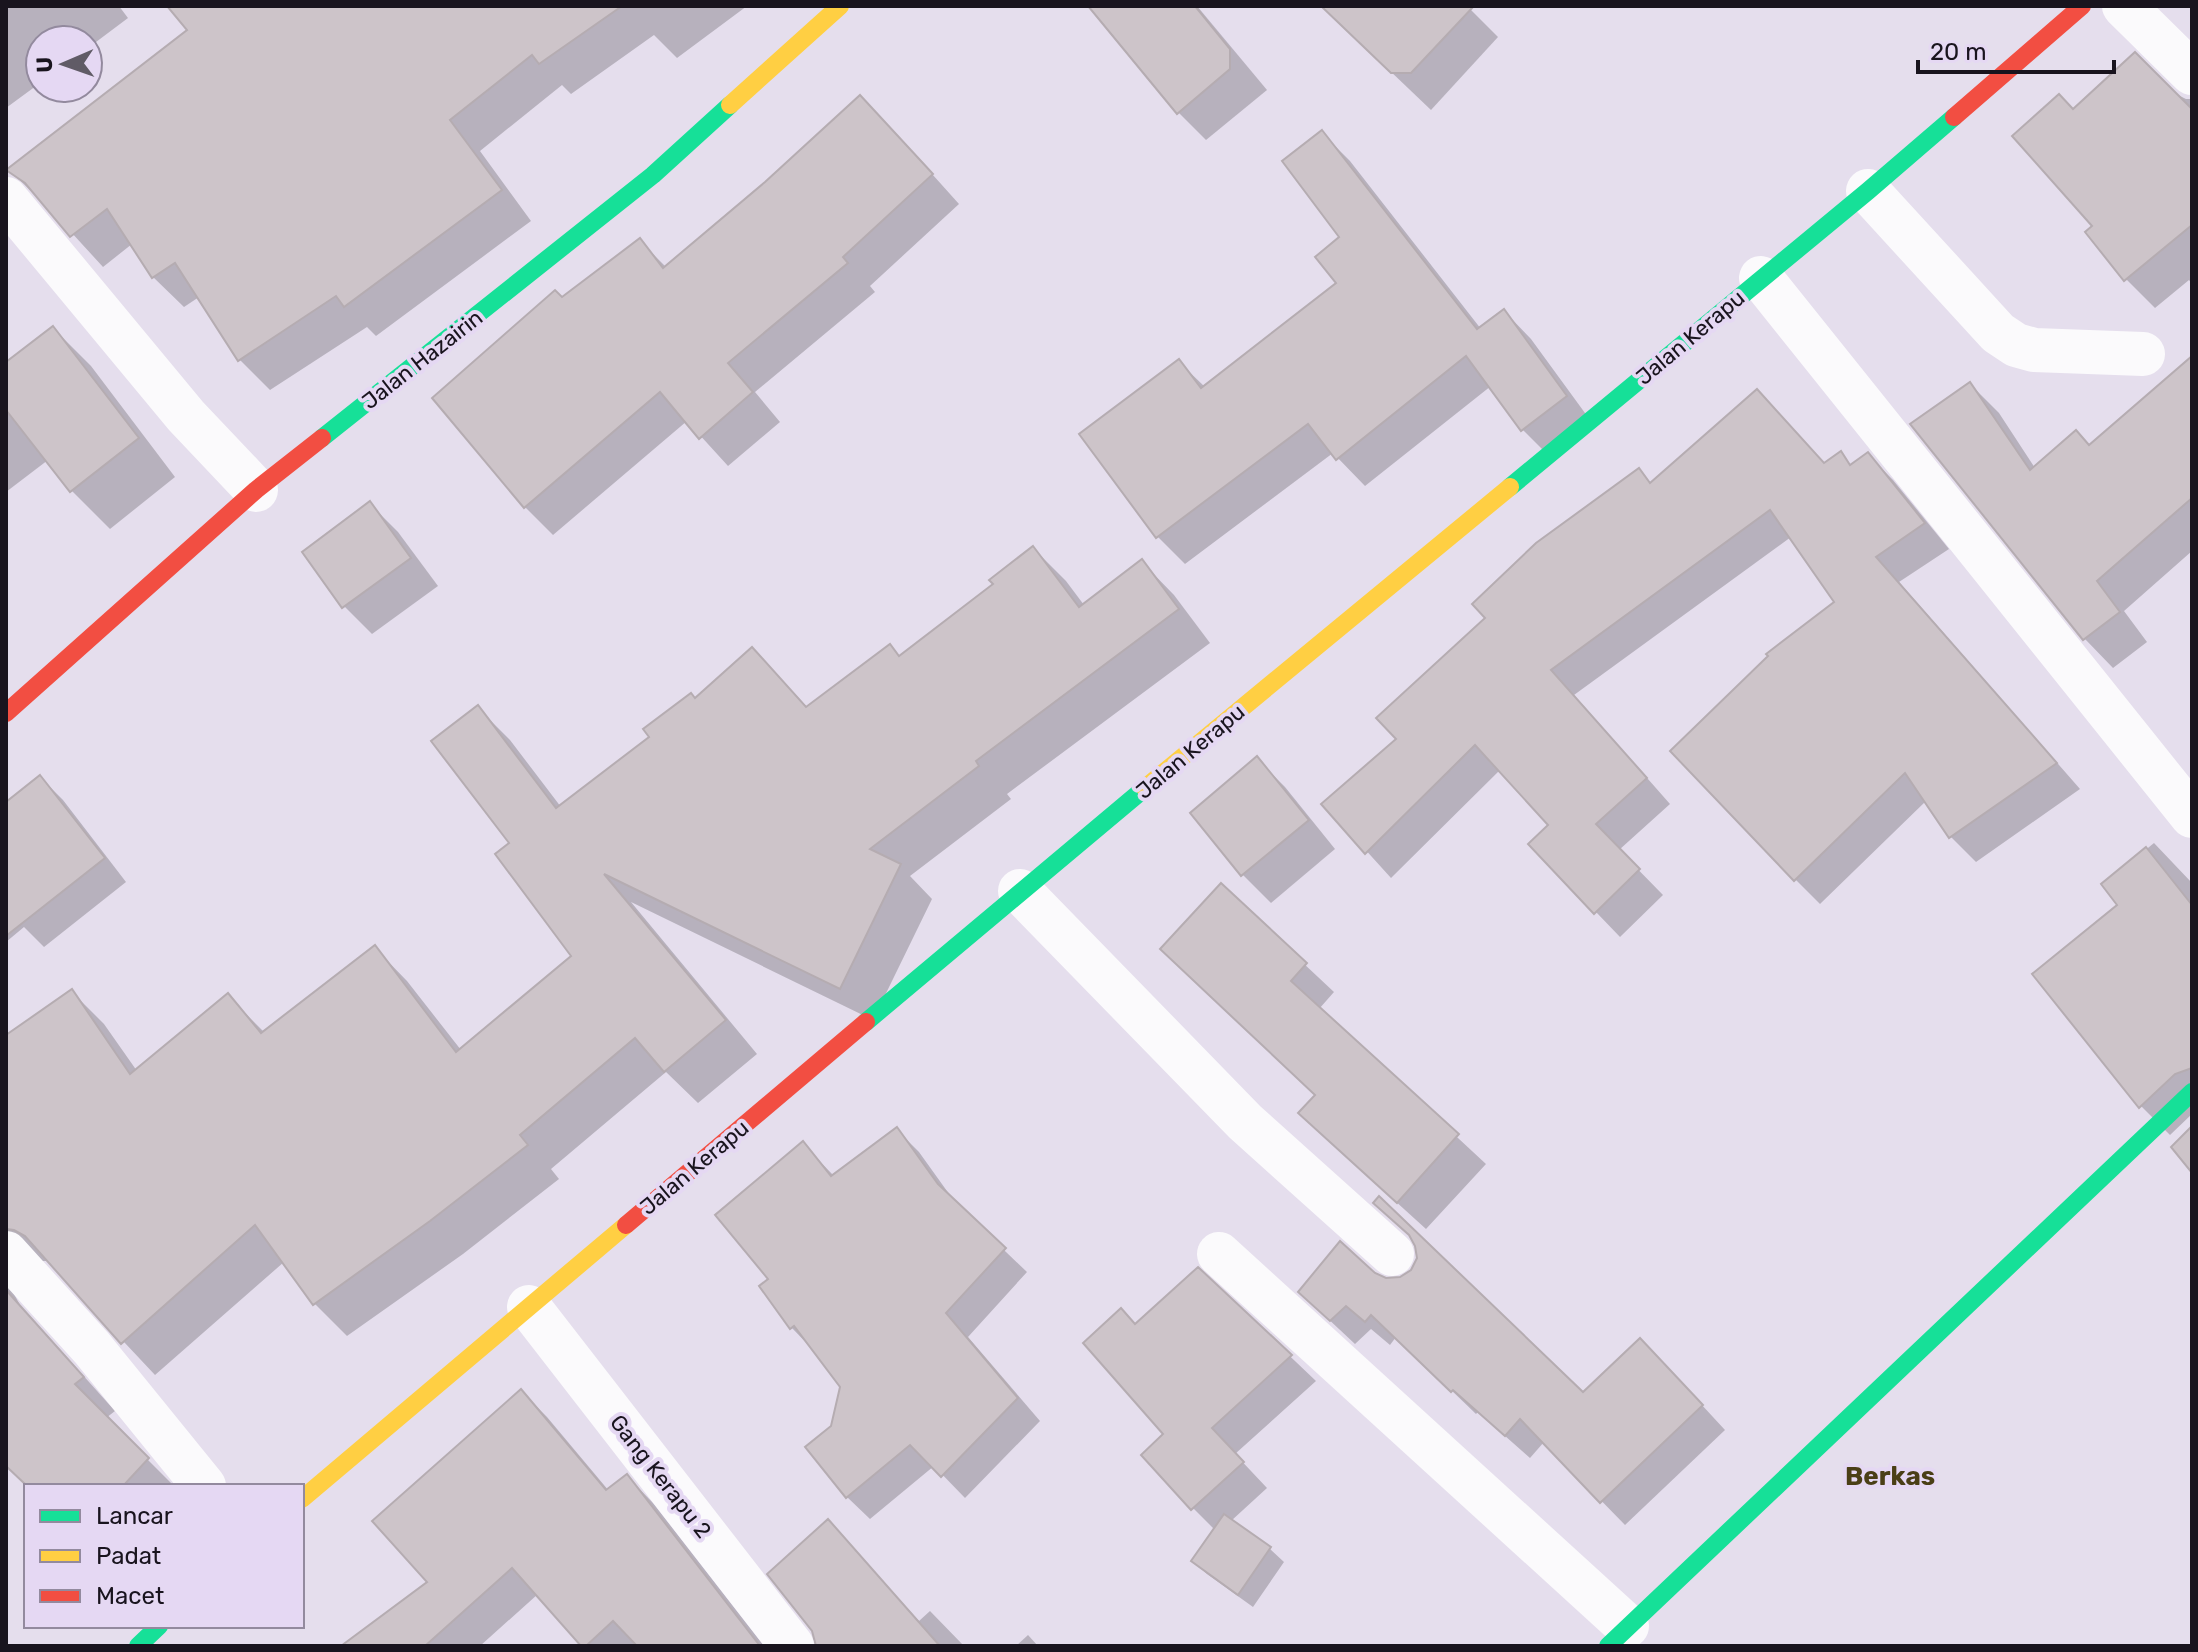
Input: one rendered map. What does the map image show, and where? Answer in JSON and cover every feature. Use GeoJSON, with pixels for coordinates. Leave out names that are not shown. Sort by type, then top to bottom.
{"type":"FeatureCollection","features":[{"type":"Feature","properties":{"kind":"street","name":"Jalan Hazairin"},"geometry":{"type":"LineString","coordinates":[[6,713],[256,490],[653,175],[840,6]]}},
{"type":"Feature","properties":{"kind":"street","name":"Jalan Kerapu"},"geometry":{"type":"LineString","coordinates":[[304,1497],[1020,891],[1868,191],[2082,6]]}},
{"type":"Feature","properties":{"kind":"street"},"geometry":{"type":"LineString","coordinates":[[2124,6],[2192,73]]}},
{"type":"Feature","properties":{"kind":"street"},"geometry":{"type":"LineString","coordinates":[[1868,191],[1998,333],[2016,345],[2034,350],[2143,354]]}},
{"type":"Feature","properties":{"kind":"street"},"geometry":{"type":"LineString","coordinates":[[6,199],[186,416],[256,490]]}},
{"type":"Feature","properties":{"kind":"street"},"geometry":{"type":"LineString","coordinates":[[1761,278],[2192,816]]}},
{"type":"Feature","properties":{"kind":"street"},"geometry":{"type":"LineString","coordinates":[[1020,891],[1245,1122],[1392,1254]]}},
{"type":"Feature","properties":{"kind":"street"},"geometry":{"type":"LineString","coordinates":[[1219,1254],[1617,1636],[2192,1092]]}},
{"type":"Feature","properties":{"kind":"street"},"geometry":{"type":"LineString","coordinates":[[6,1253],[92,1348],[202,1484]]}},
{"type":"Feature","properties":{"kind":"street","name":"Gang Kerapu 2"},"geometry":{"type":"LineString","coordinates":[[529,1307],[792,1646]]}},
{"type":"Feature","properties":{"kind":"street"},"geometry":{"type":"LineString","coordinates":[[138,1646],[157,1628]]}},
{"type":"Feature","properties":{"kind":"building"},"geometry":{"type":"Polygon","coordinates":[[[167,6],[622,6],[539,64],[532,55],[450,120],[502,190],[344,307],[336,296],[238,361],[175,263],[152,278],[107,209],[70,237],[25,183],[6,170],[91,104],[104,104],[104,94],[187,30],[167,6]]]}},
{"type":"Feature","properties":{"kind":"building"},"geometry":{"type":"Polygon","coordinates":[[[1088,6],[1195,6],[1230,49],[1230,69],[1177,114],[1088,6]]]}},
{"type":"Feature","properties":{"kind":"building"},"geometry":{"type":"Polygon","coordinates":[[[1321,6],[1474,6],[1411,73],[1391,73],[1321,6]]]}},
{"type":"Feature","properties":{"kind":"building"},"geometry":{"type":"Polygon","coordinates":[[[2135,52],[2192,109],[2192,225],[2124,281],[2085,232],[2092,226],[2012,136],[2059,94],[2073,109],[2135,52]]]}},
{"type":"Feature","properties":{"kind":"building"},"geometry":{"type":"Polygon","coordinates":[[[860,95],[933,174],[843,257],[848,263],[728,363],[753,392],[699,439],[660,392],[524,508],[432,398],[555,290],[562,297],[640,238],[663,268],[765,182],[860,95]]]}},
{"type":"Feature","properties":{"kind":"building"},"geometry":{"type":"Polygon","coordinates":[[[1322,130],[1477,329],[1504,309],[1567,396],[1521,431],[1466,356],[1336,460],[1308,424],[1156,538],[1079,434],[1179,359],[1201,388],[1336,283],[1315,257],[1339,237],[1282,161],[1322,130]]]}},
{"type":"Feature","properties":{"kind":"building"},"geometry":{"type":"Polygon","coordinates":[[[53,326],[139,438],[70,492],[6,410],[6,362],[53,326]]]}},
{"type":"Feature","properties":{"kind":"building"},"geometry":{"type":"Polygon","coordinates":[[[2192,356],[2192,498],[2097,581],[2120,612],[2083,640],[1910,424],[1970,382],[2030,470],[2076,430],[2089,445],[2192,356]]]}},
{"type":"Feature","properties":{"kind":"building"},"geometry":{"type":"Polygon","coordinates":[[[1757,389],[1824,463],[1841,451],[1850,465],[1868,452],[1925,523],[1876,557],[2057,763],[1949,838],[1905,773],[1794,881],[1670,751],[1768,656],[1766,654],[1834,602],[1770,510],[1551,670],[1647,778],[1596,824],[1640,869],[1594,914],[1528,844],[1548,825],[1475,745],[1365,854],[1321,804],[1396,739],[1376,718],[1485,618],[1472,604],[1536,543],[1639,468],[1650,483],[1757,389]]]}},
{"type":"Feature","properties":{"kind":"building"},"geometry":{"type":"Polygon","coordinates":[[[370,501],[411,558],[342,608],[302,552],[370,501]]]}},
{"type":"Feature","properties":{"kind":"building"},"geometry":{"type":"Polygon","coordinates":[[[1033,546],[1079,607],[1142,559],[1179,609],[976,761],[979,766],[870,849],[901,864],[840,989],[604,874],[726,1020],[664,1072],[635,1038],[520,1135],[528,1145],[430,1221],[313,1305],[255,1225],[121,1344],[25,1236],[6,1229],[6,1035],[72,989],[130,1074],[228,993],[261,1033],[375,945],[456,1052],[571,956],[495,854],[509,843],[431,741],[478,705],[556,808],[649,737],[643,729],[691,693],[695,698],[752,647],[806,707],[890,644],[899,656],[993,584],[989,580],[1033,546]]]}},
{"type":"Feature","properties":{"kind":"building"},"geometry":{"type":"Polygon","coordinates":[[[1257,756],[1309,820],[1241,876],[1190,813],[1257,756]]]}},
{"type":"Feature","properties":{"kind":"building"},"geometry":{"type":"Polygon","coordinates":[[[40,775],[105,858],[6,936],[6,802],[40,775]]]}},
{"type":"Feature","properties":{"kind":"building"},"geometry":{"type":"Polygon","coordinates":[[[2146,847],[2192,905],[2192,1068],[2175,1074],[2139,1108],[2032,974],[2117,905],[2101,884],[2146,847]]]}},
{"type":"Feature","properties":{"kind":"building"},"geometry":{"type":"Polygon","coordinates":[[[1221,883],[1307,963],[1291,981],[1459,1134],[1397,1203],[1298,1113],[1315,1095],[1160,949],[1221,883]]]}},
{"type":"Feature","properties":{"kind":"building"},"geometry":{"type":"Polygon","coordinates":[[[2192,1126],[2192,1173],[2171,1147],[2192,1126]]]}},
{"type":"Feature","properties":{"kind":"building"},"geometry":{"type":"Polygon","coordinates":[[[897,1127],[938,1184],[1006,1248],[946,1313],[1018,1398],[941,1477],[910,1445],[846,1498],[805,1447],[831,1426],[840,1387],[794,1326],[790,1329],[759,1286],[768,1279],[715,1215],[803,1141],[831,1176],[897,1127]]]}},
{"type":"Feature","properties":{"kind":"building"},"geometry":{"type":"Polygon","coordinates":[[[1379,1196],[1583,1392],[1640,1338],[1703,1405],[1600,1503],[1520,1419],[1505,1436],[1453,1390],[1451,1392],[1371,1315],[1365,1322],[1346,1306],[1330,1321],[1298,1292],[1340,1241],[1375,1273],[1386,1278],[1400,1277],[1411,1270],[1417,1258],[1415,1246],[1409,1235],[1373,1203],[1379,1196]]]}},
{"type":"Feature","properties":{"kind":"building"},"geometry":{"type":"Polygon","coordinates":[[[1198,1267],[1292,1355],[1212,1428],[1244,1462],[1191,1510],[1141,1455],[1163,1434],[1083,1343],[1121,1308],[1135,1324],[1198,1267]]]}},
{"type":"Feature","properties":{"kind":"building"},"geometry":{"type":"Polygon","coordinates":[[[6,1290],[84,1377],[75,1384],[149,1458],[125,1484],[25,1484],[6,1466],[6,1290]]]}},
{"type":"Feature","properties":{"kind":"building"},"geometry":{"type":"Polygon","coordinates":[[[521,1389],[606,1490],[627,1474],[760,1646],[637,1646],[613,1621],[586,1646],[581,1646],[512,1568],[425,1646],[341,1646],[427,1582],[372,1521],[521,1389]]]}},
{"type":"Feature","properties":{"kind":"building"},"geometry":{"type":"Polygon","coordinates":[[[1224,1514],[1271,1547],[1238,1595],[1191,1561],[1224,1514]]]}},
{"type":"Feature","properties":{"kind":"building"},"geometry":{"type":"Polygon","coordinates":[[[828,1519],[940,1646],[816,1646],[812,1631],[767,1574],[828,1519]]]}},
{"type":"Feature","properties":{"kind":"traffic: fast"},"geometry":{"type":"LineString","coordinates":[[322,438],[653,175],[730,105]]}},
{"type":"Feature","properties":{"kind":"traffic: fast"},"geometry":{"type":"LineString","coordinates":[[1510,487],[1954,117]]}},
{"type":"Feature","properties":{"kind":"traffic: fast"},"geometry":{"type":"LineString","coordinates":[[866,1022],[1145,788]]}},
{"type":"Feature","properties":{"kind":"traffic: fast"},"geometry":{"type":"LineString","coordinates":[[1608,1646],[2192,1092]]}},
{"type":"Feature","properties":{"kind":"traffic: fast"},"geometry":{"type":"LineString","coordinates":[[138,1646],[157,1628]]}},
{"type":"Feature","properties":{"kind":"traffic: slow"},"geometry":{"type":"LineString","coordinates":[[730,105],[840,6]]}},
{"type":"Feature","properties":{"kind":"traffic: slow"},"geometry":{"type":"LineString","coordinates":[[1145,788],[1510,487]]}},
{"type":"Feature","properties":{"kind":"traffic: slow"},"geometry":{"type":"LineString","coordinates":[[304,1497],[626,1225]]}},
{"type":"Feature","properties":{"kind":"traffic: jam"},"geometry":{"type":"LineString","coordinates":[[1954,117],[2082,6]]}},
{"type":"Feature","properties":{"kind":"traffic: jam"},"geometry":{"type":"LineString","coordinates":[[6,713],[256,490],[322,438]]}},
{"type":"Feature","properties":{"kind":"traffic: jam"},"geometry":{"type":"LineString","coordinates":[[626,1225],[866,1022]]}},
{"type":"Feature","properties":{"kind":"district","name":"Berkas"},"geometry":{"type":"Point","coordinates":[1890,1476]}}]}
